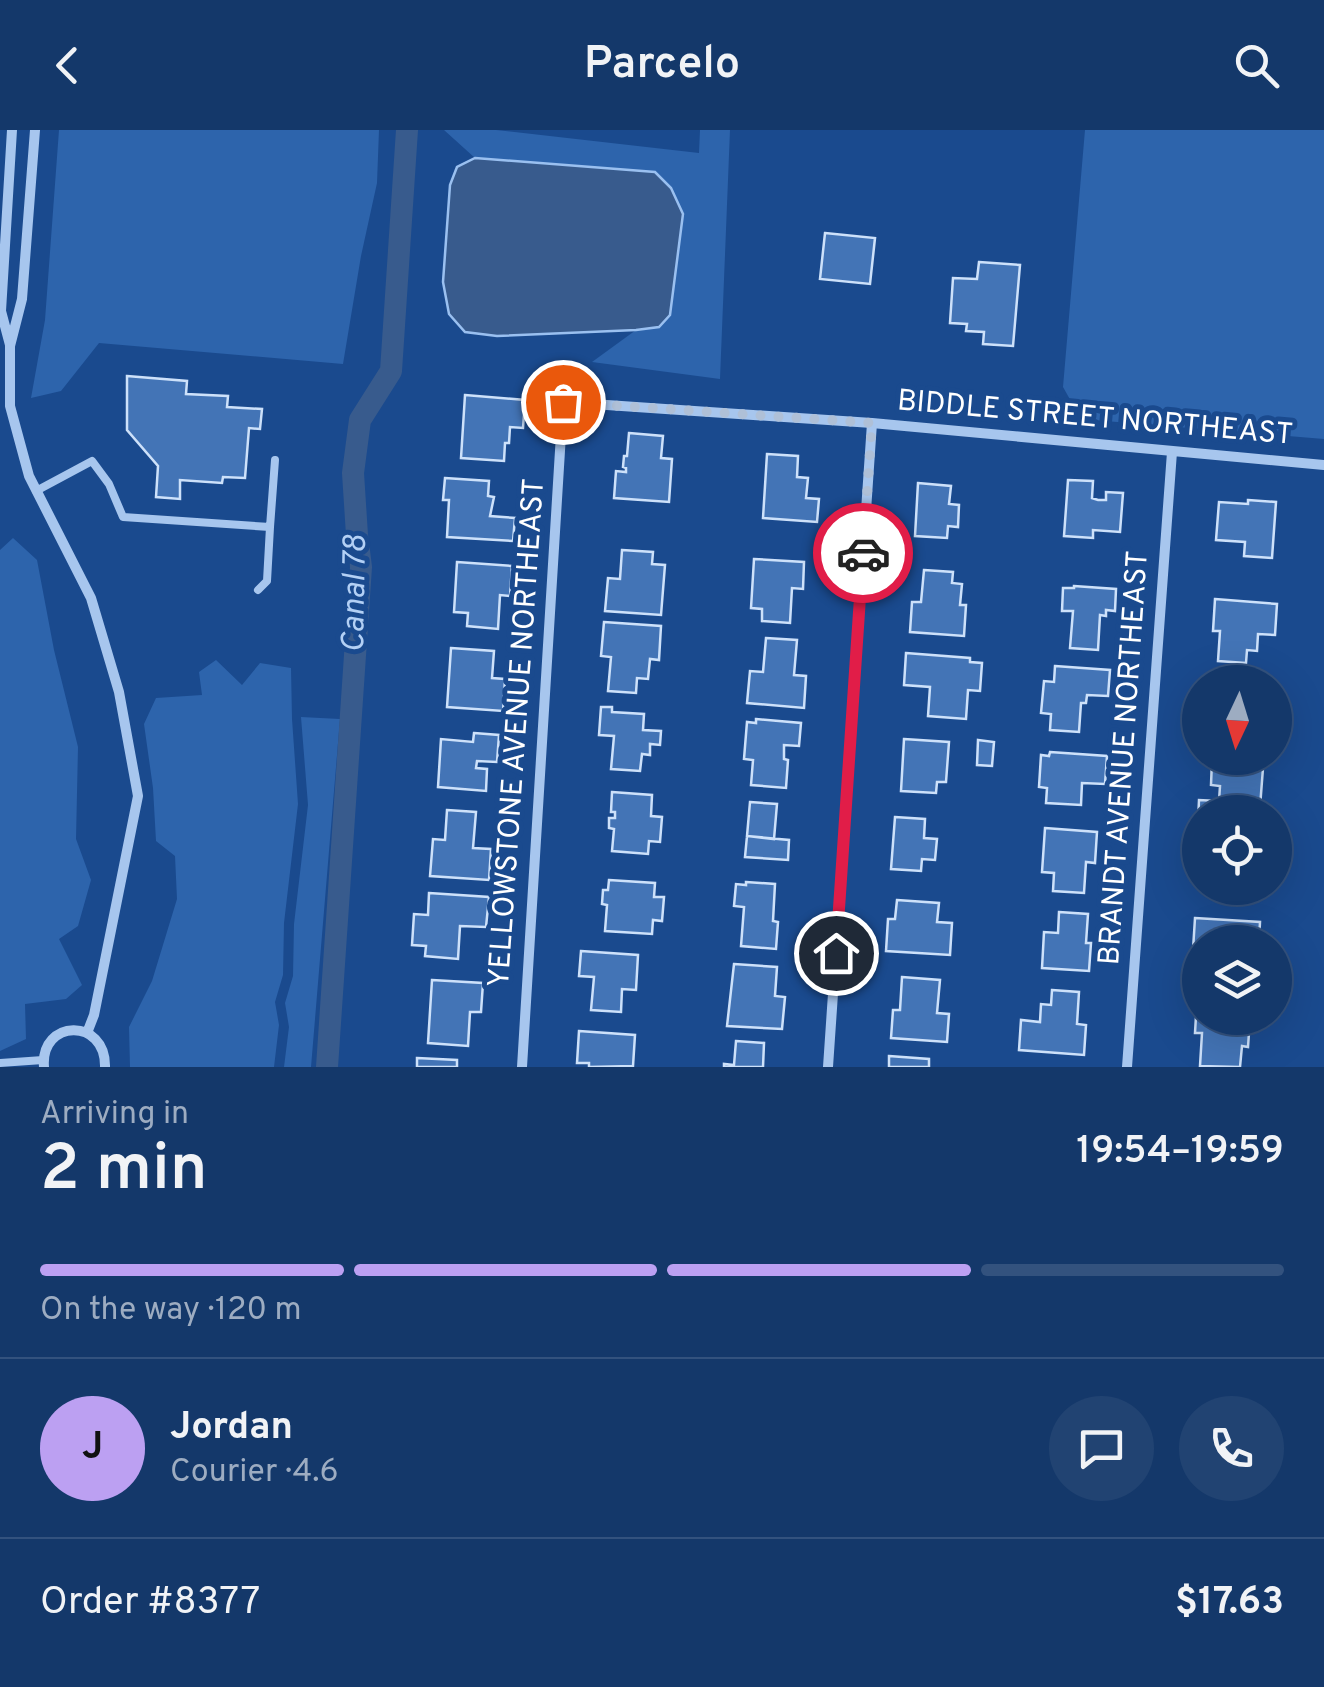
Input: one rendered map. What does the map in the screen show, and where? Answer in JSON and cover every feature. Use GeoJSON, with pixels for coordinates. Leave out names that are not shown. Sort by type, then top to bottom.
{"type":"FeatureCollection","features":[{"type":"Feature","properties":{"kind":"street"},"geometry":{"type":"LineString","coordinates":[[10,346],[1,312],[12,130]]}},
{"type":"Feature","properties":{"kind":"street"},"geometry":{"type":"LineString","coordinates":[[34,130],[22,299],[10,346],[10,406],[29,476],[91,598],[119,692],[138,796],[94,1015],[87,1033]]}},
{"type":"Feature","properties":{"kind":"street","name":"BIDDLE STREET NORTHEAST"},"geometry":{"type":"LineString","coordinates":[[563,402],[872,423],[1324,464]]}},
{"type":"Feature","properties":{"kind":"street","name":"YELLOWSTONE AVENUE NORTHEAST"},"geometry":{"type":"LineString","coordinates":[[522,1067],[563,402]]}},
{"type":"Feature","properties":{"kind":"street"},"geometry":{"type":"LineString","coordinates":[[828,1067],[872,423]]}},
{"type":"Feature","properties":{"kind":"street","name":"BRANDT AVENUE NORTHEAST"},"geometry":{"type":"LineString","coordinates":[[1127,1067],[1172,452]]}},
{"type":"Feature","properties":{"kind":"street"},"geometry":{"type":"LineString","coordinates":[[43,1063],[50,1041],[67,1030],[87,1033],[102,1046],[104,1067]]}},
{"type":"Feature","properties":{"kind":"lane"},"geometry":{"type":"LineString","coordinates":[[258,590],[266,582],[275,460]]}},
{"type":"Feature","properties":{"kind":"lane"},"geometry":{"type":"LineString","coordinates":[[36,491],[92,461],[109,484],[123,517],[270,527]]}},
{"type":"Feature","properties":{"kind":"lane"},"geometry":{"type":"LineString","coordinates":[[0,1063],[43,1063]]}},
{"type":"Feature","properties":{"kind":"shaded area"},"geometry":{"type":"Polygon","coordinates":[[[59,130],[379,130],[377,183],[343,364],[99,343],[61,391],[31,398],[45,320],[59,130]]]}},
{"type":"Feature","properties":{"kind":"shaded area"},"geometry":{"type":"Polygon","coordinates":[[[444,130],[496,130],[699,153],[700,130],[730,130],[720,379],[592,362],[636,330],[659,327],[670,315],[683,214],[655,172],[475,158],[444,130]]]}},
{"type":"Feature","properties":{"kind":"shaded area"},"geometry":{"type":"Polygon","coordinates":[[[1085,130],[1324,130],[1324,439],[1081,419],[1063,387],[1085,130]]]}},
{"type":"Feature","properties":{"kind":"shaded area"},"geometry":{"type":"Polygon","coordinates":[[[475,158],[655,172],[671,188],[683,214],[670,315],[659,327],[636,330],[497,336],[465,332],[449,314],[443,282],[450,185],[457,167],[475,158]]]}},
{"type":"Feature","properties":{"kind":"shaded area"},"geometry":{"type":"Polygon","coordinates":[[[13,538],[37,560],[78,747],[76,839],[91,880],[78,926],[59,939],[82,985],[66,999],[25,1004],[26,1039],[0,1051],[0,550],[13,538]]]}},
{"type":"Feature","properties":{"kind":"shaded area"},"geometry":{"type":"Polygon","coordinates":[[[216,660],[242,685],[260,663],[291,668],[298,804],[284,923],[283,975],[275,1002],[279,1025],[274,1067],[130,1067],[129,1027],[152,981],[177,899],[175,856],[156,841],[144,724],[156,698],[202,695],[199,672],[216,660]]]}},
{"type":"Feature","properties":{"kind":"shaded area"},"geometry":{"type":"Polygon","coordinates":[[[301,717],[340,719],[311,1067],[284,1067],[289,1027],[285,1003],[293,976],[294,924],[308,805],[301,717]]]}},
{"type":"Feature","properties":{"kind":"building"},"geometry":{"type":"Polygon","coordinates":[[[825,233],[875,238],[870,284],[820,279],[825,233]]]}},
{"type":"Feature","properties":{"kind":"building"},"geometry":{"type":"Polygon","coordinates":[[[979,262],[1020,265],[1013,346],[983,344],[984,332],[966,331],[967,324],[950,323],[953,278],[977,279],[979,262]]]}},
{"type":"Feature","properties":{"kind":"building"},"geometry":{"type":"Polygon","coordinates":[[[127,376],[187,381],[186,394],[228,396],[227,407],[262,409],[260,429],[249,428],[245,478],[223,477],[222,483],[180,480],[180,499],[156,497],[158,466],[127,430],[127,376]]]}},
{"type":"Feature","properties":{"kind":"building"},"geometry":{"type":"Polygon","coordinates":[[[465,395],[525,400],[523,428],[510,427],[504,461],[461,458],[465,395]]]}},
{"type":"Feature","properties":{"kind":"building"},"geometry":{"type":"Polygon","coordinates":[[[629,433],[663,436],[661,458],[672,459],[669,502],[614,498],[616,471],[626,472],[623,467],[629,433]]]}},
{"type":"Feature","properties":{"kind":"building"},"geometry":{"type":"Polygon","coordinates":[[[767,454],[798,456],[797,477],[808,478],[806,498],[819,499],[817,522],[763,518],[767,454]]]}},
{"type":"Feature","properties":{"kind":"building"},"geometry":{"type":"Polygon","coordinates":[[[445,478],[489,481],[488,496],[494,497],[490,516],[515,518],[513,541],[447,537],[449,500],[443,500],[445,478]]]}},
{"type":"Feature","properties":{"kind":"building"},"geometry":{"type":"Polygon","coordinates":[[[1068,480],[1093,481],[1092,498],[1098,500],[1106,500],[1106,492],[1123,493],[1120,532],[1093,530],[1093,538],[1064,536],[1068,480]]]}},
{"type":"Feature","properties":{"kind":"building"},"geometry":{"type":"Polygon","coordinates":[[[918,483],[951,486],[949,504],[959,505],[958,527],[948,526],[947,538],[915,536],[918,483]]]}},
{"type":"Feature","properties":{"kind":"building"},"geometry":{"type":"Polygon","coordinates":[[[1248,500],[1276,502],[1272,558],[1244,556],[1245,542],[1216,540],[1219,502],[1248,504],[1248,500]]]}},
{"type":"Feature","properties":{"kind":"building"},"geometry":{"type":"Polygon","coordinates":[[[622,550],[653,552],[652,564],[665,565],[661,615],[605,611],[608,578],[620,579],[622,550]]]}},
{"type":"Feature","properties":{"kind":"building"},"geometry":{"type":"Polygon","coordinates":[[[754,559],[804,562],[803,589],[792,588],[790,623],[762,621],[762,609],[751,608],[754,559]]]}},
{"type":"Feature","properties":{"kind":"building"},"geometry":{"type":"Polygon","coordinates":[[[457,562],[512,566],[510,596],[500,595],[498,629],[467,626],[468,613],[454,612],[457,562]]]}},
{"type":"Feature","properties":{"kind":"building"},"geometry":{"type":"Polygon","coordinates":[[[924,570],[953,572],[952,583],[962,584],[960,605],[966,605],[964,636],[910,632],[912,602],[921,602],[924,570]]]}},
{"type":"Feature","properties":{"kind":"building"},"geometry":{"type":"Polygon","coordinates":[[[1063,588],[1116,589],[1115,611],[1106,610],[1106,616],[1100,615],[1098,650],[1070,648],[1073,611],[1062,611],[1063,588]]]}},
{"type":"Feature","properties":{"kind":"building"},"geometry":{"type":"Polygon","coordinates":[[[1215,599],[1277,604],[1275,635],[1258,634],[1257,651],[1247,650],[1246,663],[1218,661],[1220,631],[1213,631],[1215,599]]]}},
{"type":"Feature","properties":{"kind":"building"},"geometry":{"type":"Polygon","coordinates":[[[604,622],[661,626],[659,660],[650,659],[648,679],[637,678],[636,693],[608,691],[611,657],[601,656],[604,622]]]}},
{"type":"Feature","properties":{"kind":"building"},"geometry":{"type":"Polygon","coordinates":[[[766,638],[797,640],[794,675],[806,676],[804,708],[747,703],[750,671],[763,672],[766,638]]]}},
{"type":"Feature","properties":{"kind":"building"},"geometry":{"type":"Polygon","coordinates":[[[451,648],[494,651],[492,678],[505,679],[503,711],[447,707],[451,648]]]}},
{"type":"Feature","properties":{"kind":"building"},"geometry":{"type":"Polygon","coordinates":[[[906,653],[970,658],[970,662],[982,663],[980,691],[968,690],[966,719],[928,716],[930,687],[904,685],[906,653]]]}},
{"type":"Feature","properties":{"kind":"building"},"geometry":{"type":"Polygon","coordinates":[[[1055,666],[1110,670],[1108,696],[1087,695],[1086,703],[1081,703],[1079,732],[1050,730],[1051,714],[1041,713],[1044,681],[1054,682],[1055,666]]]}},
{"type":"Feature","properties":{"kind":"building"},"geometry":{"type":"Polygon","coordinates":[[[601,707],[612,707],[612,712],[644,714],[643,730],[661,731],[660,745],[650,744],[650,755],[642,754],[640,771],[611,769],[614,736],[599,735],[601,707]]]}},
{"type":"Feature","properties":{"kind":"building"},"geometry":{"type":"Polygon","coordinates":[[[756,719],[801,723],[799,746],[784,745],[784,759],[788,760],[786,788],[751,785],[753,760],[744,759],[747,722],[756,723],[756,719]]]}},
{"type":"Feature","properties":{"kind":"building"},"geometry":{"type":"Polygon","coordinates":[[[474,733],[499,735],[497,762],[477,761],[476,768],[487,769],[486,791],[438,787],[441,739],[473,742],[474,733]]]}},
{"type":"Feature","properties":{"kind":"building"},"geometry":{"type":"Polygon","coordinates":[[[904,739],[949,742],[946,782],[937,782],[936,793],[901,791],[904,739]]]}},
{"type":"Feature","properties":{"kind":"building"},"geometry":{"type":"Polygon","coordinates":[[[978,740],[994,742],[992,766],[977,765],[978,740]]]}},
{"type":"Feature","properties":{"kind":"building"},"geometry":{"type":"Polygon","coordinates":[[[1050,752],[1107,756],[1105,784],[1082,783],[1081,805],[1046,803],[1047,788],[1039,787],[1041,755],[1049,756],[1050,752]]]}},
{"type":"Feature","properties":{"kind":"building"},"geometry":{"type":"Polygon","coordinates":[[[1211,775],[1262,775],[1261,795],[1219,795],[1220,786],[1211,785],[1211,775]]]}},
{"type":"Feature","properties":{"kind":"building"},"geometry":{"type":"Polygon","coordinates":[[[612,792],[652,795],[651,816],[662,817],[660,842],[649,841],[648,854],[612,851],[612,792]]]}},
{"type":"Feature","properties":{"kind":"building"},"geometry":{"type":"Polygon","coordinates":[[[750,802],[777,804],[774,839],[747,836],[750,802]]]}},
{"type":"Feature","properties":{"kind":"building"},"geometry":{"type":"Polygon","coordinates":[[[447,810],[476,812],[473,848],[491,849],[489,880],[430,876],[433,839],[445,840],[447,810]]]}},
{"type":"Feature","properties":{"kind":"building"},"geometry":{"type":"Polygon","coordinates":[[[895,817],[925,819],[924,838],[937,839],[935,860],[922,859],[921,871],[891,869],[895,817]]]}},
{"type":"Feature","properties":{"kind":"building"},"geometry":{"type":"Polygon","coordinates":[[[1045,828],[1097,832],[1095,863],[1086,862],[1084,893],[1053,891],[1054,873],[1042,872],[1045,828]]]}},
{"type":"Feature","properties":{"kind":"building"},"geometry":{"type":"Polygon","coordinates":[[[747,836],[789,840],[788,860],[745,857],[747,836]]]}},
{"type":"Feature","properties":{"kind":"building"},"geometry":{"type":"Polygon","coordinates":[[[609,880],[655,883],[654,897],[664,897],[662,921],[653,920],[652,934],[605,931],[607,905],[602,904],[603,890],[608,890],[609,880]]]}},
{"type":"Feature","properties":{"kind":"building"},"geometry":{"type":"Polygon","coordinates":[[[736,884],[775,884],[776,949],[741,946],[744,907],[734,906],[736,884]]]}},
{"type":"Feature","properties":{"kind":"building"},"geometry":{"type":"Polygon","coordinates":[[[429,893],[489,897],[486,927],[460,926],[458,959],[425,956],[426,946],[412,945],[414,914],[428,915],[429,893]]]}},
{"type":"Feature","properties":{"kind":"building"},"geometry":{"type":"Polygon","coordinates":[[[897,900],[939,903],[937,922],[952,923],[950,955],[886,951],[888,919],[895,919],[897,900]]]}},
{"type":"Feature","properties":{"kind":"building"},"geometry":{"type":"Polygon","coordinates":[[[1059,912],[1088,914],[1089,971],[1042,968],[1044,932],[1058,933],[1059,912]]]}},
{"type":"Feature","properties":{"kind":"building"},"geometry":{"type":"Polygon","coordinates":[[[1195,918],[1260,922],[1260,925],[1195,925],[1195,918]]]}},
{"type":"Feature","properties":{"kind":"building"},"geometry":{"type":"Polygon","coordinates":[[[581,951],[638,955],[636,990],[622,989],[621,1012],[591,1010],[594,977],[579,976],[581,951]]]}},
{"type":"Feature","properties":{"kind":"building"},"geometry":{"type":"Polygon","coordinates":[[[734,964],[777,967],[775,996],[785,997],[782,1029],[727,1026],[734,964]]]}},
{"type":"Feature","properties":{"kind":"building"},"geometry":{"type":"Polygon","coordinates":[[[902,977],[940,980],[937,1013],[949,1014],[947,1042],[891,1038],[893,1010],[900,1010],[902,977]]]}},
{"type":"Feature","properties":{"kind":"building"},"geometry":{"type":"Polygon","coordinates":[[[432,980],[483,983],[481,1012],[470,1012],[468,1046],[428,1043],[432,980]]]}},
{"type":"Feature","properties":{"kind":"building"},"geometry":{"type":"Polygon","coordinates":[[[1052,990],[1079,992],[1077,1024],[1086,1025],[1084,1055],[1019,1050],[1021,1020],[1040,1022],[1041,1004],[1051,1005],[1052,990]]]}},
{"type":"Feature","properties":{"kind":"building"},"geometry":{"type":"Polygon","coordinates":[[[579,1031],[635,1035],[633,1066],[589,1067],[589,1063],[577,1063],[579,1031]]]}},
{"type":"Feature","properties":{"kind":"building"},"geometry":{"type":"Polygon","coordinates":[[[1202,1035],[1249,1035],[1248,1047],[1242,1046],[1240,1067],[1200,1066],[1202,1035]]]}},
{"type":"Feature","properties":{"kind":"building"},"geometry":{"type":"Polygon","coordinates":[[[736,1041],[764,1043],[763,1067],[724,1067],[734,1065],[736,1041]]]}},
{"type":"Feature","properties":{"kind":"building"},"geometry":{"type":"Polygon","coordinates":[[[889,1056],[929,1059],[929,1067],[889,1067],[889,1056]]]}},
{"type":"Feature","properties":{"kind":"building"},"geometry":{"type":"Polygon","coordinates":[[[417,1058],[457,1060],[457,1067],[417,1067],[417,1058]]]}},
{"type":"Feature","properties":{"kind":"waterway","name":"Canal 78"},"geometry":{"type":"LineString","coordinates":[[327,1067],[361,567],[353,473],[360,420],[391,371],[407,130]]}},
{"type":"Feature","properties":{"kind":"way so far"},"geometry":{"type":"LineString","coordinates":[[563,402],[872,423],[863,553]]}},
{"type":"Feature","properties":{"kind":"route"},"geometry":{"type":"LineString","coordinates":[[836,953],[863,553]]}}]}
